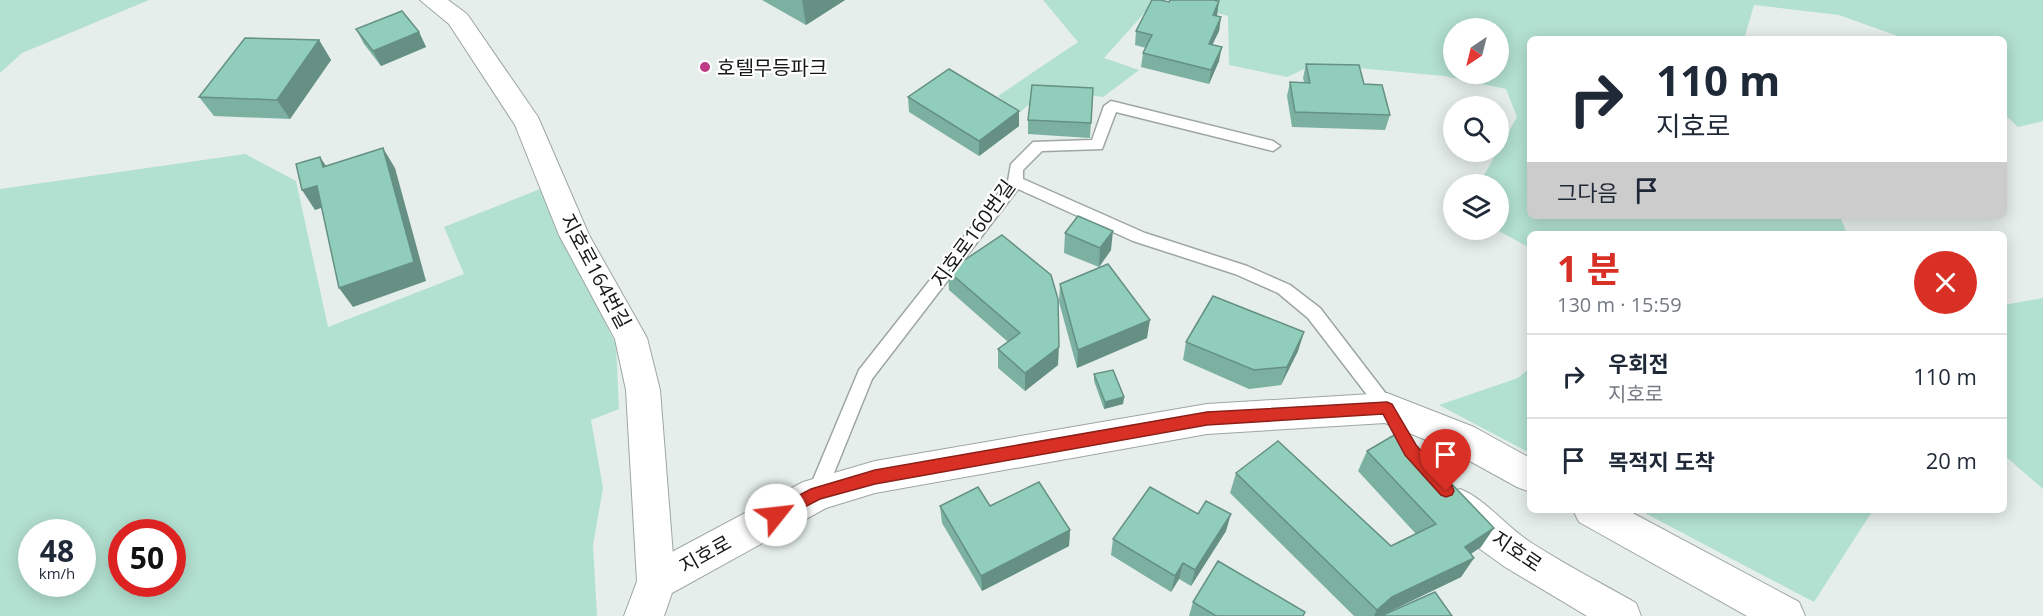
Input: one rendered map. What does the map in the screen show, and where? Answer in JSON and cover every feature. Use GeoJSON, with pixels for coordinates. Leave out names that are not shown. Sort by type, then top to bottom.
{"type":"FeatureCollection","features":[{"type":"Feature","properties":{"kind":"main road","name":"지호로"},"geometry":{"type":"LineString","coordinates":[[644,616],[656,581],[816,494],[875,477],[1207,419],[1387,408],[1461,438],[1527,474]]}},
{"type":"Feature","properties":{"kind":"main road"},"geometry":{"type":"LineString","coordinates":[[1597,513],[1785,616]]}},
{"type":"Feature","properties":{"kind":"street","name":"지호로164번길"},"geometry":{"type":"LineString","coordinates":[[432,0],[458,19],[528,124],[574,235],[631,338],[643,390],[656,581]]}},
{"type":"Feature","properties":{"kind":"street"},"geometry":{"type":"LineString","coordinates":[[1387,408],[1410,450]]}},
{"type":"Feature","properties":{"kind":"street","name":"지호로"},"geometry":{"type":"LineString","coordinates":[[1438,481],[1493,537],[1518,555],[1622,616]]}},
{"type":"Feature","properties":{"kind":"lane","name":"지호로160번길"},"geometry":{"type":"LineString","coordinates":[[816,494],[865,375],[1015,182],[1016,168],[1038,146],[1097,146],[1111,106],[1273,146]]}},
{"type":"Feature","properties":{"kind":"lane"},"geometry":{"type":"LineString","coordinates":[[1015,182],[1139,237],[1241,270],[1284,289],[1314,313],[1387,408]]}},
{"type":"Feature","properties":{"kind":"green space"},"geometry":{"type":"Polygon","coordinates":[[[0,0],[149,0],[22,53],[0,73],[0,0]]]}},
{"type":"Feature","properties":{"kind":"green space"},"geometry":{"type":"Polygon","coordinates":[[[1043,0],[1156,0],[1104,58],[1139,70],[1103,97],[1046,90],[1019,113],[998,96],[1078,42],[1043,0]]]}},
{"type":"Feature","properties":{"kind":"green space"},"geometry":{"type":"Polygon","coordinates":[[[1173,0],[2043,0],[2043,121],[2018,127],[2007,117],[2007,36],[1898,36],[1839,15],[1754,5],[1745,36],[1527,36],[1527,219],[1841,219],[1846,231],[1527,231],[1527,246],[1509,237],[1509,174],[1485,174],[1491,162],[1509,162],[1509,131],[1517,117],[1506,89],[1482,84],[1509,84],[1509,18],[1443,18],[1443,76],[1315,64],[1287,77],[1229,65],[1228,16],[1173,0]]]}},
{"type":"Feature","properties":{"kind":"green space"},"geometry":{"type":"Polygon","coordinates":[[[245,154],[296,181],[328,327],[464,274],[444,227],[540,189],[616,345],[619,409],[591,420],[603,488],[593,545],[597,616],[0,616],[0,189],[245,154]]]}},
{"type":"Feature","properties":{"kind":"green space"},"geometry":{"type":"Polygon","coordinates":[[[2043,298],[2043,489],[2007,458],[2007,304],[2043,298]]]}},
{"type":"Feature","properties":{"kind":"green space"},"geometry":{"type":"Polygon","coordinates":[[[1527,370],[1527,451],[1439,405],[1518,378],[1527,370]]]}},
{"type":"Feature","properties":{"kind":"green space"},"geometry":{"type":"Polygon","coordinates":[[[1645,513],[1871,513],[1814,602],[1645,513]]]}},
{"type":"Feature","properties":{"kind":"building"},"geometry":{"type":"Polygon","coordinates":[[[1152,0],[1219,1],[1213,15],[1221,17],[1209,44],[1222,47],[1211,70],[1143,53],[1152,35],[1136,31],[1152,0]]]}},
{"type":"Feature","properties":{"kind":"building"},"geometry":{"type":"Polygon","coordinates":[[[402,11],[419,32],[373,51],[356,29],[402,11]]]}},
{"type":"Feature","properties":{"kind":"building"},"geometry":{"type":"Polygon","coordinates":[[[245,38],[319,40],[277,100],[199,97],[245,38]]]}},
{"type":"Feature","properties":{"kind":"building"},"geometry":{"type":"Polygon","coordinates":[[[1306,64],[1359,65],[1364,84],[1382,85],[1390,115],[1295,112],[1290,82],[1310,83],[1306,64]]]}},
{"type":"Feature","properties":{"kind":"building"},"geometry":{"type":"Polygon","coordinates":[[[949,69],[1019,111],[979,141],[908,97],[949,69]]]}},
{"type":"Feature","properties":{"kind":"building"},"geometry":{"type":"Polygon","coordinates":[[[1032,85],[1093,88],[1091,123],[1028,120],[1032,85]]]}},
{"type":"Feature","properties":{"kind":"building"},"geometry":{"type":"Polygon","coordinates":[[[383,148],[414,262],[339,288],[317,186],[302,190],[296,164],[320,157],[323,167],[383,148]]]}},
{"type":"Feature","properties":{"kind":"building"},"geometry":{"type":"Polygon","coordinates":[[[1078,216],[1113,231],[1100,248],[1065,233],[1078,216]]]}},
{"type":"Feature","properties":{"kind":"building"},"geometry":{"type":"Polygon","coordinates":[[[1002,235],[1051,275],[1058,299],[1059,347],[1025,373],[998,349],[1020,333],[948,271],[1002,235]]]}},
{"type":"Feature","properties":{"kind":"building"},"geometry":{"type":"Polygon","coordinates":[[[1108,264],[1150,320],[1078,350],[1060,284],[1108,264]]]}},
{"type":"Feature","properties":{"kind":"building"},"geometry":{"type":"Polygon","coordinates":[[[1213,296],[1304,332],[1287,367],[1254,370],[1186,342],[1213,296]]]}},
{"type":"Feature","properties":{"kind":"building"},"geometry":{"type":"Polygon","coordinates":[[[1113,370],[1124,397],[1105,402],[1094,374],[1113,370]]]}},
{"type":"Feature","properties":{"kind":"building"},"geometry":{"type":"Polygon","coordinates":[[[1401,431],[1494,528],[1465,547],[1474,558],[1392,597],[1377,610],[1236,473],[1278,441],[1391,546],[1436,524],[1367,451],[1401,431]]]}},
{"type":"Feature","properties":{"kind":"building"},"geometry":{"type":"Polygon","coordinates":[[[1039,482],[1070,530],[981,576],[940,506],[978,487],[990,506],[1039,482]]]}},
{"type":"Feature","properties":{"kind":"building"},"geometry":{"type":"Polygon","coordinates":[[[1150,487],[1198,514],[1206,501],[1231,514],[1195,570],[1183,563],[1175,576],[1113,539],[1150,487]]]}},
{"type":"Feature","properties":{"kind":"building"},"geometry":{"type":"Polygon","coordinates":[[[1218,561],[1305,612],[1303,616],[1216,616],[1193,602],[1218,561]]]}},
{"type":"Feature","properties":{"kind":"building"},"geometry":{"type":"Polygon","coordinates":[[[1435,592],[1452,616],[1381,616],[1435,592]]]}},
{"type":"Feature","properties":{"kind":"place","name":"호텔무등파크"},"geometry":{"type":"Point","coordinates":[705,67]}},
{"type":"Feature","properties":{"kind":"route"},"geometry":{"type":"LineString","coordinates":[[776,515],[816,494],[875,477],[1207,419],[1387,408],[1410,450],[1446,491]]}}]}
